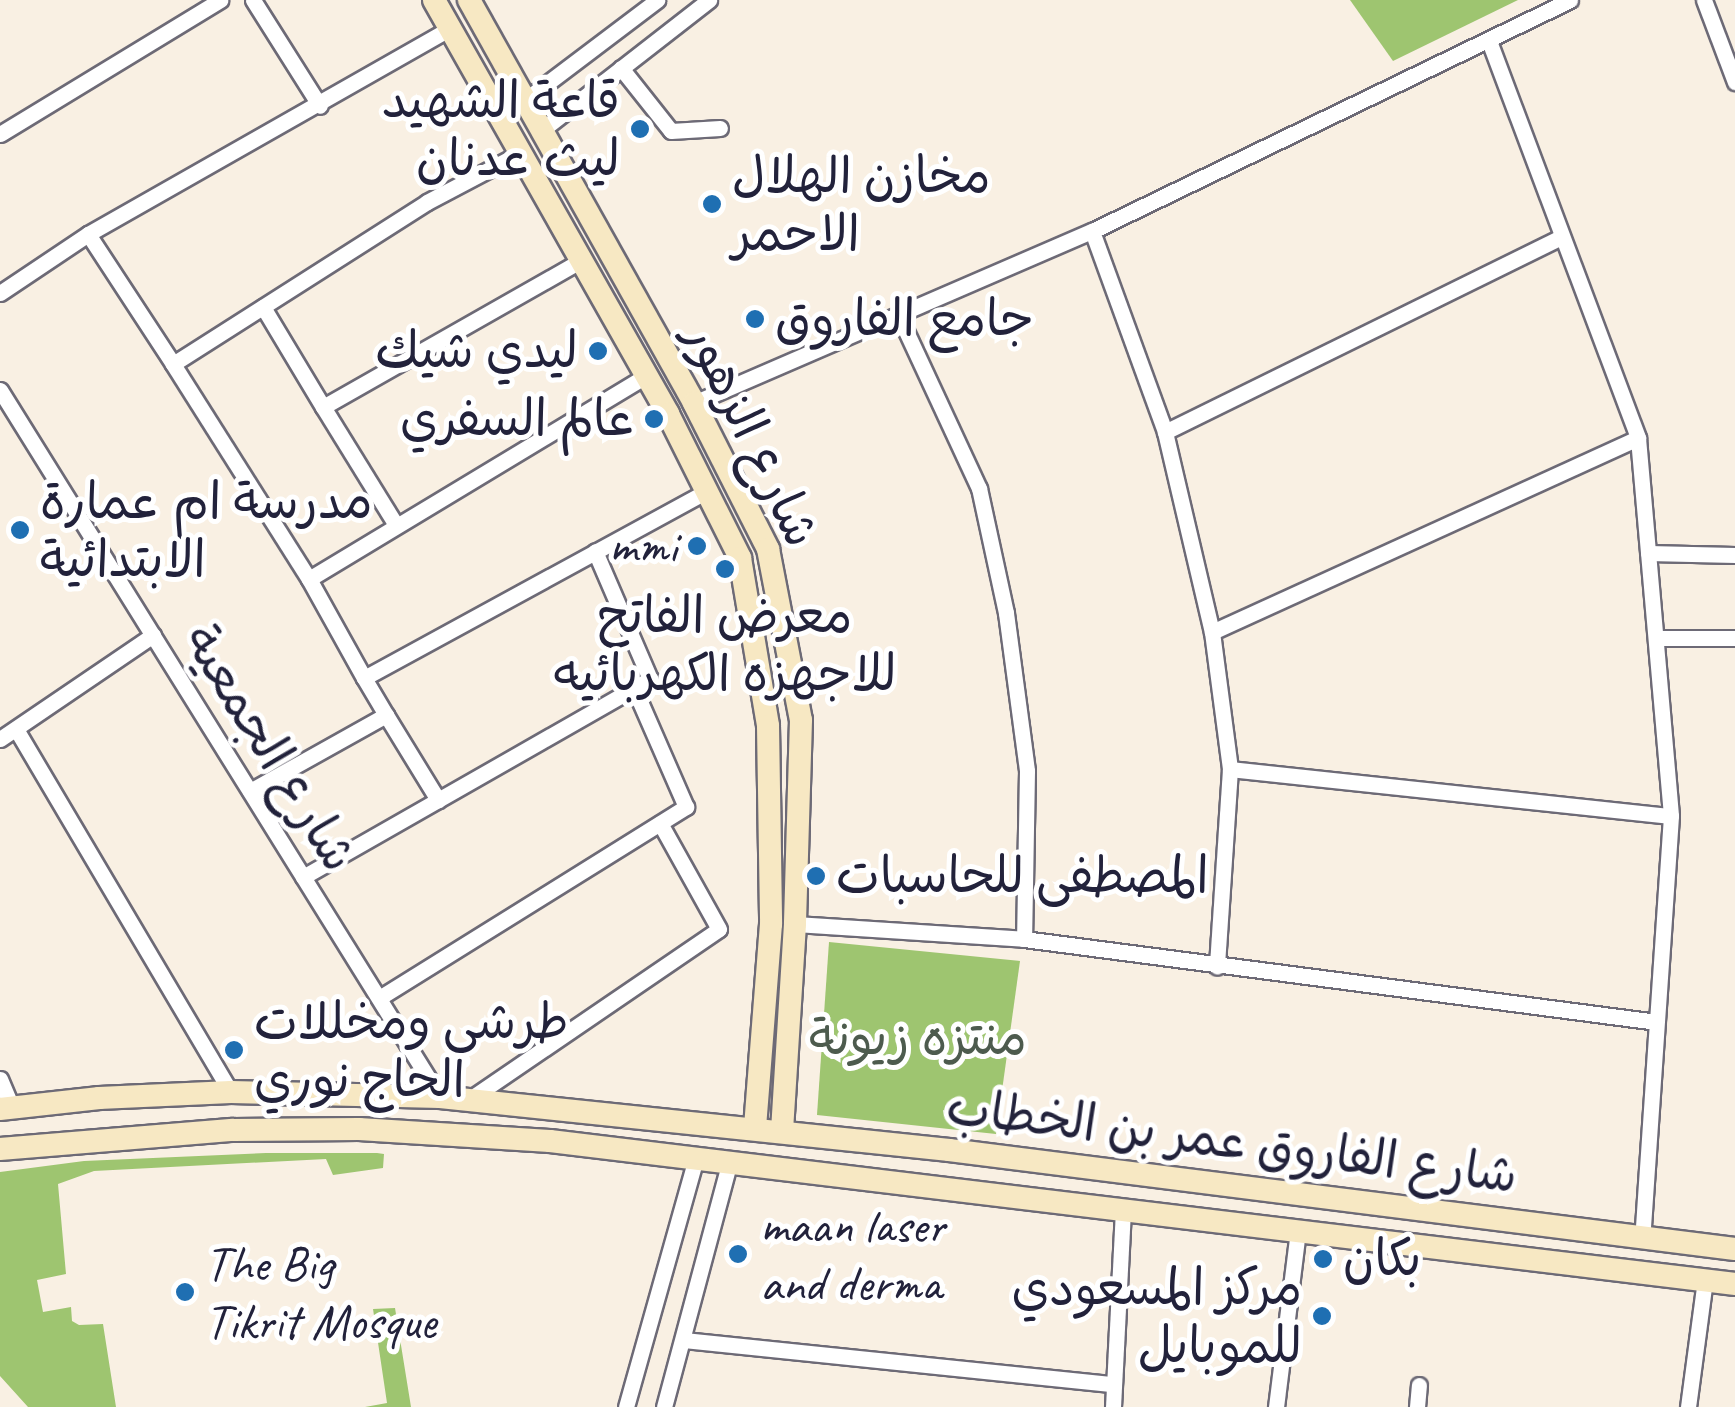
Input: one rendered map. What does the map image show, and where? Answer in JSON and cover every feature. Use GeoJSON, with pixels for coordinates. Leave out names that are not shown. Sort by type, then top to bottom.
{"type":"FeatureCollection","features":[{"type":"Feature","properties":{"kind":"main road","name":"شارع الزهور"},"geometry":{"type":"LineString","coordinates":[[434,0],[647,375],[740,558],[768,726],[771,924],[755,1128]]}},
{"type":"Feature","properties":{"kind":"main road","name":"شارع الزهور"},"geometry":{"type":"LineString","coordinates":[[469,0],[694,404],[768,549],[801,720],[795,924],[782,1131]]}},
{"type":"Feature","properties":{"kind":"main road"},"geometry":{"type":"LineString","coordinates":[[768,726],[801,720]]}},
{"type":"Feature","properties":{"kind":"main road","name":"شارع الفاروق عمر بن الخطاب"},"geometry":{"type":"LineString","coordinates":[[6,1108],[230,1092],[440,1097],[782,1131],[1735,1249]]}},
{"type":"Feature","properties":{"kind":"main road"},"geometry":{"type":"LineString","coordinates":[[0,1148],[186,1132],[359,1129],[550,1141],[695,1162],[1122,1209],[1735,1284]]}},
{"type":"Feature","properties":{"kind":"street"},"geometry":{"type":"LineString","coordinates":[[0,134],[220,0]]}},
{"type":"Feature","properties":{"kind":"street"},"geometry":{"type":"LineString","coordinates":[[253,0],[320,106]]}},
{"type":"Feature","properties":{"kind":"street"},"geometry":{"type":"LineString","coordinates":[[526,100],[657,0]]}},
{"type":"Feature","properties":{"kind":"street"},"geometry":{"type":"LineString","coordinates":[[542,130],[709,0]]}},
{"type":"Feature","properties":{"kind":"street"},"geometry":{"type":"LineString","coordinates":[[694,404],[1092,231],[1570,0]]}},
{"type":"Feature","properties":{"kind":"street"},"geometry":{"type":"LineString","coordinates":[[1704,0],[1735,82]]}},
{"type":"Feature","properties":{"kind":"street"},"geometry":{"type":"LineString","coordinates":[[0,294],[88,234],[320,106],[450,28]]}},
{"type":"Feature","properties":{"kind":"street"},"geometry":{"type":"LineString","coordinates":[[1490,41],[1638,438],[1671,816],[1642,1238]]}},
{"type":"Feature","properties":{"kind":"street"},"geometry":{"type":"LineString","coordinates":[[621,68],[671,131],[720,128]]}},
{"type":"Feature","properties":{"kind":"street"},"geometry":{"type":"LineString","coordinates":[[172,364],[427,202],[520,153]]}},
{"type":"Feature","properties":{"kind":"street"},"geometry":{"type":"LineString","coordinates":[[1092,231],[1165,432],[1212,632],[1230,769],[1216,967]]}},
{"type":"Feature","properties":{"kind":"street"},"geometry":{"type":"LineString","coordinates":[[88,234],[309,580],[438,800]]}},
{"type":"Feature","properties":{"kind":"street"},"geometry":{"type":"LineString","coordinates":[[1165,432],[1562,237]]}},
{"type":"Feature","properties":{"kind":"street"},"geometry":{"type":"LineString","coordinates":[[324,408],[582,260]]}},
{"type":"Feature","properties":{"kind":"street"},"geometry":{"type":"LineString","coordinates":[[263,306],[396,525]]}},
{"type":"Feature","properties":{"kind":"street"},"geometry":{"type":"LineString","coordinates":[[899,316],[980,488],[1006,613],[1027,771],[1024,939]]}},
{"type":"Feature","properties":{"kind":"street"},"geometry":{"type":"LineString","coordinates":[[309,580],[647,375]]}},
{"type":"Feature","properties":{"kind":"street","name":"شارع الجمعية"},"geometry":{"type":"LineString","coordinates":[[2,397],[440,1097]]}},
{"type":"Feature","properties":{"kind":"street"},"geometry":{"type":"LineString","coordinates":[[1212,632],[1638,438]]}},
{"type":"Feature","properties":{"kind":"street"},"geometry":{"type":"LineString","coordinates":[[364,678],[704,493]]}},
{"type":"Feature","properties":{"kind":"street"},"geometry":{"type":"LineString","coordinates":[[304,877],[650,679],[595,551]]}},
{"type":"Feature","properties":{"kind":"street"},"geometry":{"type":"LineString","coordinates":[[1648,553],[1735,555]]}},
{"type":"Feature","properties":{"kind":"street"},"geometry":{"type":"LineString","coordinates":[[0,739],[153,636]]}},
{"type":"Feature","properties":{"kind":"street"},"geometry":{"type":"LineString","coordinates":[[1656,638],[1735,638]]}},
{"type":"Feature","properties":{"kind":"street"},"geometry":{"type":"LineString","coordinates":[[379,998],[686,807],[634,688]]}},
{"type":"Feature","properties":{"kind":"street"},"geometry":{"type":"LineString","coordinates":[[250,791],[386,716]]}},
{"type":"Feature","properties":{"kind":"street"},"geometry":{"type":"LineString","coordinates":[[16,729],[230,1092]]}},
{"type":"Feature","properties":{"kind":"street"},"geometry":{"type":"LineString","coordinates":[[1230,769],[1671,816]]}},
{"type":"Feature","properties":{"kind":"street"},"geometry":{"type":"LineString","coordinates":[[470,1100],[719,929],[660,823]]}},
{"type":"Feature","properties":{"kind":"street"},"geometry":{"type":"LineString","coordinates":[[795,924],[1024,939],[1657,1022]]}},
{"type":"Feature","properties":{"kind":"street"},"geometry":{"type":"LineString","coordinates":[[0,1079],[6,1108]]}},
{"type":"Feature","properties":{"kind":"street"},"geometry":{"type":"LineString","coordinates":[[626,1407],[695,1162]]}},
{"type":"Feature","properties":{"kind":"street"},"geometry":{"type":"LineString","coordinates":[[664,1407],[729,1165]]}},
{"type":"Feature","properties":{"kind":"street"},"geometry":{"type":"LineString","coordinates":[[1113,1407],[1122,1209]]}},
{"type":"Feature","properties":{"kind":"street"},"geometry":{"type":"LineString","coordinates":[[1276,1407],[1298,1230]]}},
{"type":"Feature","properties":{"kind":"street"},"geometry":{"type":"LineString","coordinates":[[1688,1407],[1705,1280]]}},
{"type":"Feature","properties":{"kind":"street"},"geometry":{"type":"LineString","coordinates":[[684,1340],[1113,1384]]}},
{"type":"Feature","properties":{"kind":"street"},"geometry":{"type":"LineString","coordinates":[[1417,1407],[1419,1386]]}},
{"type":"Feature","properties":{"kind":"green space"},"geometry":{"type":"Polygon","coordinates":[[[1350,0],[1518,0],[1393,61],[1350,0]]]}},
{"type":"Feature","properties":{"kind":"green space","name":"منتزه زيونة"},"geometry":{"type":"Polygon","coordinates":[[[829,942],[1020,961],[996,1134],[817,1115],[829,942]]]}},
{"type":"Feature","properties":{"kind":"green space"},"geometry":{"type":"Polygon","coordinates":[[[266,1153],[384,1154],[383,1168],[333,1175],[326,1159],[94,1171],[58,1184],[66,1274],[37,1280],[43,1312],[71,1307],[72,1321],[79,1325],[103,1324],[116,1407],[28,1407],[0,1376],[0,1172],[84,1161],[266,1153]]]}},
{"type":"Feature","properties":{"kind":"green space"},"geometry":{"type":"Polygon","coordinates":[[[395,1308],[411,1407],[365,1407],[387,1403],[373,1309],[395,1308]]]}},
{"type":"Feature","properties":{"kind":"place","name":"قاعة الشهيد ليث عدنان"},"geometry":{"type":"Point","coordinates":[640,129]}},
{"type":"Feature","properties":{"kind":"place","name":"مخازن الهلال الاحمر"},"geometry":{"type":"Point","coordinates":[712,204]}},
{"type":"Feature","properties":{"kind":"place","name":"جامع الفاروق"},"geometry":{"type":"Point","coordinates":[755,319]}},
{"type":"Feature","properties":{"kind":"place","name":"ليدي شيك"},"geometry":{"type":"Point","coordinates":[598,351]}},
{"type":"Feature","properties":{"kind":"place","name":"عالم السفري"},"geometry":{"type":"Point","coordinates":[654,419]}},
{"type":"Feature","properties":{"kind":"place","name":"مدرسة ام عمارة الابتدائية"},"geometry":{"type":"Point","coordinates":[20,530]}},
{"type":"Feature","properties":{"kind":"place","name":"mmi"},"geometry":{"type":"Point","coordinates":[697,546]}},
{"type":"Feature","properties":{"kind":"place","name":"معرض الفاتح للاجهزه الكهربائيه"},"geometry":{"type":"Point","coordinates":[725,569]}},
{"type":"Feature","properties":{"kind":"place","name":"المصطفى للحاسبات"},"geometry":{"type":"Point","coordinates":[816,876]}},
{"type":"Feature","properties":{"kind":"place","name":"طرشي ومخللات الحاج نوري"},"geometry":{"type":"Point","coordinates":[234,1050]}},
{"type":"Feature","properties":{"kind":"place","name":"maan laser and derma"},"geometry":{"type":"Point","coordinates":[738,1254]}},
{"type":"Feature","properties":{"kind":"place","name":"بكان"},"geometry":{"type":"Point","coordinates":[1323,1259]}},
{"type":"Feature","properties":{"kind":"place","name":"The Big Tikrit Mosque"},"geometry":{"type":"Point","coordinates":[185,1292]}},
{"type":"Feature","properties":{"kind":"place","name":"مركز المسعودي للموبايل"},"geometry":{"type":"Point","coordinates":[1322,1316]}}]}
